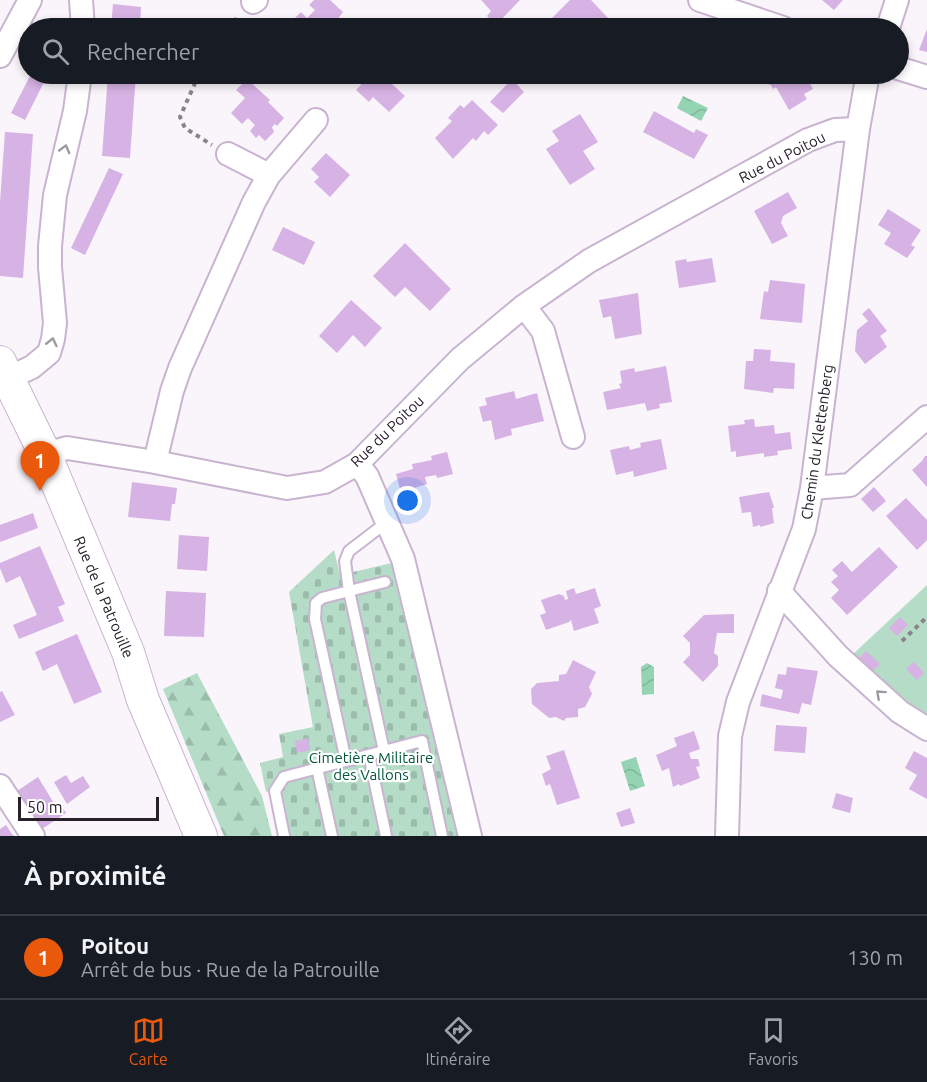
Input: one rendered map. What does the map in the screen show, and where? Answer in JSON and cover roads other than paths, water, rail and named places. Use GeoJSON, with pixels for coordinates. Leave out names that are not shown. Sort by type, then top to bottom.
{"type":"FeatureCollection","features":[{"type":"Feature","properties":{"kind":"street"},"geometry":{"type":"LineString","coordinates":[[20,18],[30,0]]}},
{"type":"Feature","properties":{"kind":"street"},"geometry":{"type":"LineString","coordinates":[[81,0],[82,18]]}},
{"type":"Feature","properties":{"kind":"street"},"geometry":{"type":"LineString","coordinates":[[700,0],[753,18]]}},
{"type":"Feature","properties":{"kind":"street"},"geometry":{"type":"LineString","coordinates":[[891,18],[897,0]]}},
{"type":"Feature","properties":{"kind":"street"},"geometry":{"type":"LineString","coordinates":[[0,56],[18,22]]}},
{"type":"Feature","properties":{"kind":"street"},"geometry":{"type":"LineString","coordinates":[[909,72],[927,78]]}},
{"type":"Feature","properties":{"kind":"street"},"geometry":{"type":"LineString","coordinates":[[4,370],[32,367],[49,353],[53,339],[55,323],[50,267],[55,195],[75,111],[79,84]]}},
{"type":"Feature","properties":{"kind":"street","name":"Chemin du Klettenberg"},"geometry":{"type":"LineString","coordinates":[[727,836],[730,736],[738,702],[804,529],[812,488],[858,129],[866,84]]}},
{"type":"Feature","properties":{"kind":"street"},"geometry":{"type":"LineString","coordinates":[[155,462],[172,391],[180,368],[254,202],[269,176],[316,120]]}},
{"type":"Feature","properties":{"kind":"street","name":"Rue du Poitou"},"geometry":{"type":"LineString","coordinates":[[45,454],[67,448],[155,462],[288,488],[325,482],[357,464],[460,359],[524,306],[589,261],[808,140],[835,130],[858,129]]}},
{"type":"Feature","properties":{"kind":"street"},"geometry":{"type":"LineString","coordinates":[[228,154],[269,176]]}},
{"type":"Feature","properties":{"kind":"street"},"geometry":{"type":"LineString","coordinates":[[524,306],[543,330],[573,437]]}},
{"type":"Feature","properties":{"kind":"street","name":"Rue de la Patrouille"},"geometry":{"type":"LineString","coordinates":[[4,370],[45,454],[128,652],[143,700],[201,836]]}},
{"type":"Feature","properties":{"kind":"street"},"geometry":{"type":"LineString","coordinates":[[812,488],[850,485],[927,417]]}},
{"type":"Feature","properties":{"kind":"street"},"geometry":{"type":"LineString","coordinates":[[357,464],[366,476],[403,559],[470,836]]}},
{"type":"Feature","properties":{"kind":"street"},"geometry":{"type":"LineString","coordinates":[[779,591],[838,656],[900,712],[927,729]]}},
{"type":"Feature","properties":{"kind":"street"},"geometry":{"type":"LineString","coordinates":[[0,786],[33,836]]}},
{"type":"Feature","properties":{"kind":"lane"},"geometry":{"type":"LineString","coordinates":[[384,751],[349,591],[345,561],[349,551],[387,522]]}},
{"type":"Feature","properties":{"kind":"lane"},"geometry":{"type":"LineString","coordinates":[[346,760],[315,619],[316,603],[321,598],[385,582]]}},
{"type":"Feature","properties":{"kind":"lane"},"geometry":{"type":"LineString","coordinates":[[284,836],[275,791],[284,777],[422,741],[442,836]]}},
{"type":"Feature","properties":{"kind":"lane"},"geometry":{"type":"LineString","coordinates":[[369,755],[386,836]]}},
{"type":"Feature","properties":{"kind":"lane"},"geometry":{"type":"LineString","coordinates":[[317,768],[332,836]]}},
{"type":"Feature","properties":{"kind":"water"},"geometry":{"type":"Polygon","coordinates":[[[683,96],[708,108],[701,121],[677,108],[683,96]]]}},
{"type":"Feature","properties":{"kind":"water"},"geometry":{"type":"Polygon","coordinates":[[[647,663],[654,667],[654,694],[642,695],[641,667],[647,663]]]}},
{"type":"Feature","properties":{"kind":"water"},"geometry":{"type":"Polygon","coordinates":[[[636,757],[645,786],[630,791],[621,762],[636,757]]]}},
{"type":"Feature","properties":{"kind":"place","name":"Poitou"},"geometry":{"type":"Point","coordinates":[40,491]}},
{"type":"Feature","properties":{"kind":"park label","name":"Cimetière Militaire des Vallons"},"geometry":{"type":"Point","coordinates":[371,766]}}]}
